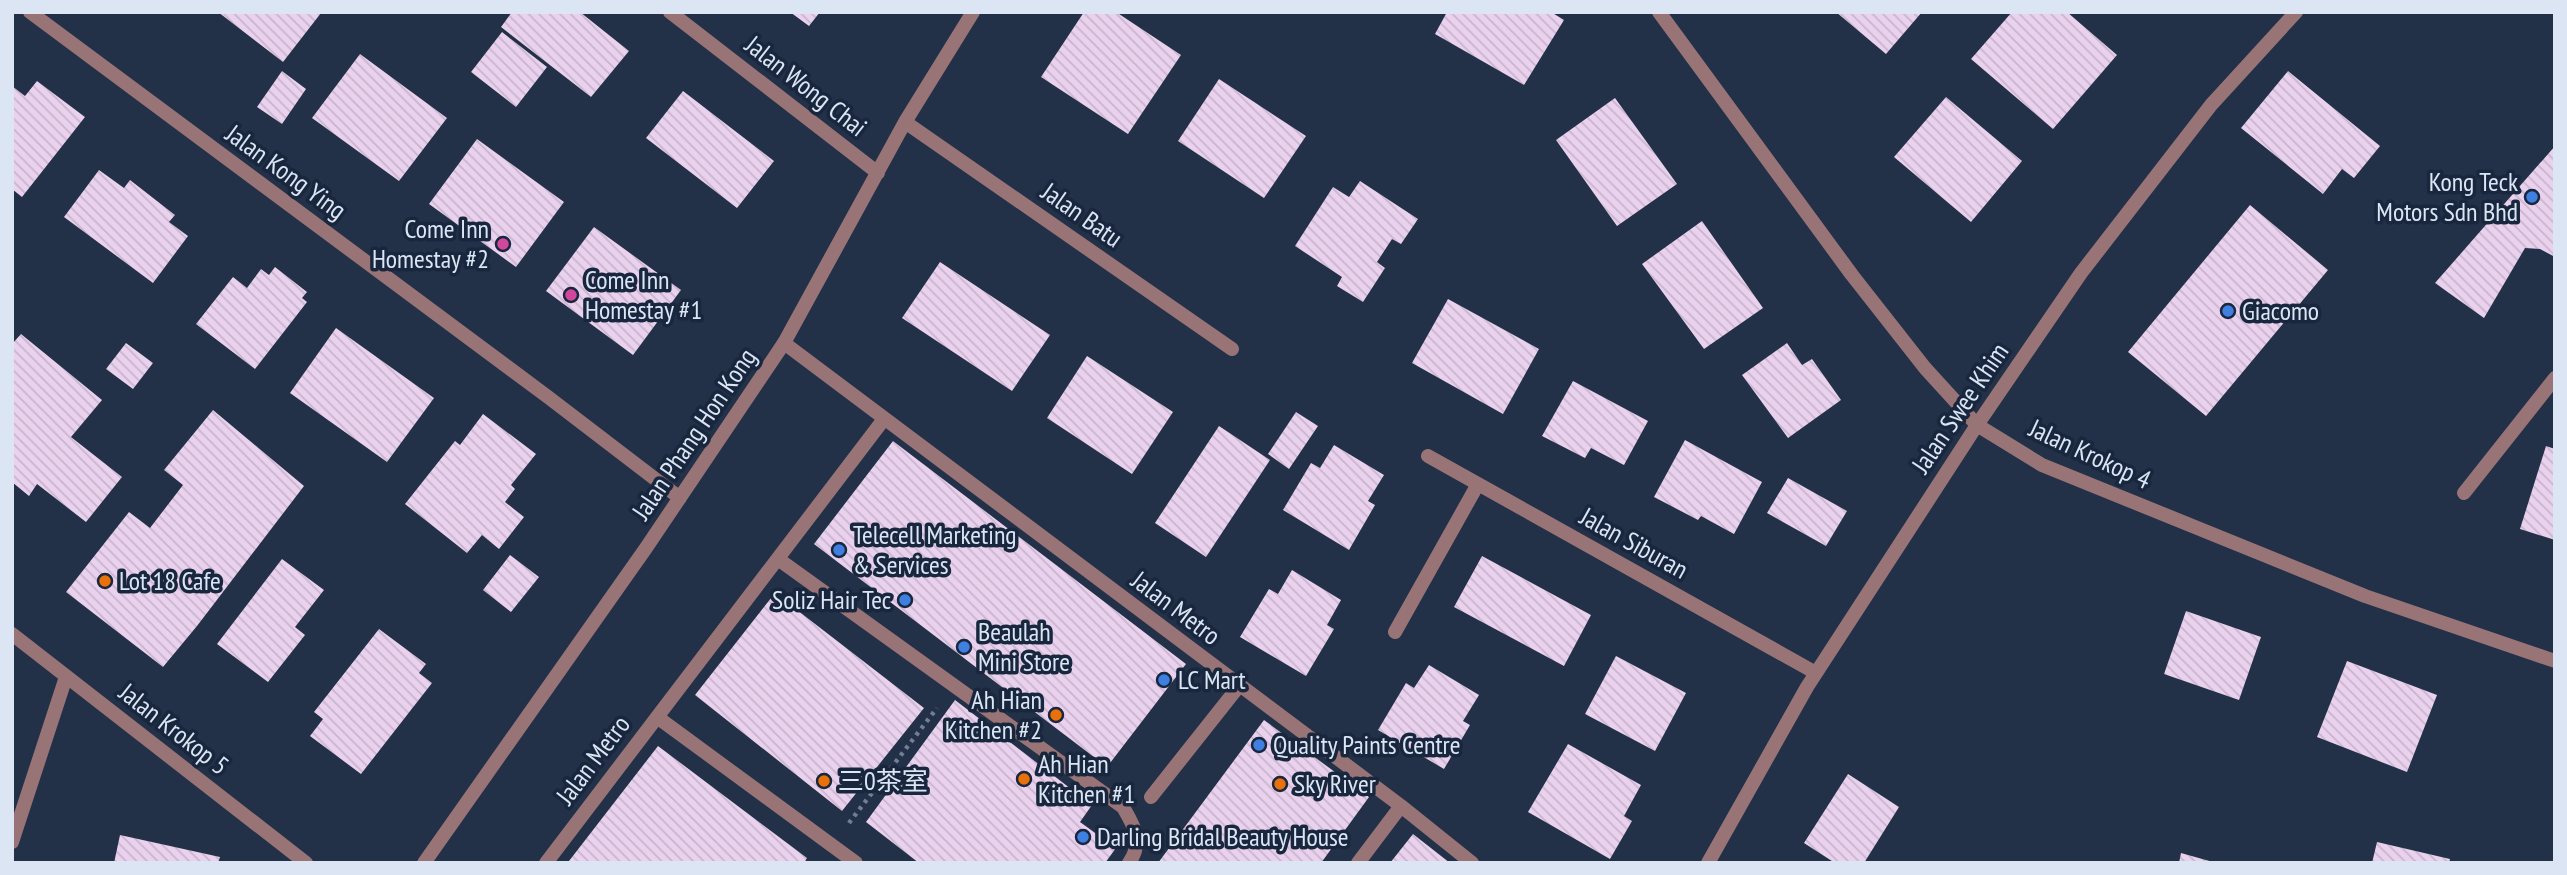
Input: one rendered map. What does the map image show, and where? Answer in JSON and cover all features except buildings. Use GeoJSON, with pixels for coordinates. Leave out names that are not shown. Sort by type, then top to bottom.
{"type":"FeatureCollection","features":[{"type":"Feature","properties":{"kind":"street","name":"Jalan Kong Ying"},"geometry":{"type":"LineString","coordinates":[[30,12],[537,388],[680,498]]}},
{"type":"Feature","properties":{"kind":"street","name":"Jalan Wong Chai"},"geometry":{"type":"LineString","coordinates":[[670,12],[878,173]]}},
{"type":"Feature","properties":{"kind":"street","name":"Jalan Phang Hon Kong"},"geometry":{"type":"LineString","coordinates":[[424,863],[680,498],[784,343],[905,122],[972,12]]}},
{"type":"Feature","properties":{"kind":"street","name":"Jalan Krokop 4"},"geometry":{"type":"LineString","coordinates":[[1659,12],[1924,369],[1977,425],[2042,465],[2132,502],[2365,596],[2555,661]]}},
{"type":"Feature","properties":{"kind":"street","name":"Jalan Swee Khim"},"geometry":{"type":"LineString","coordinates":[[1708,863],[1816,673],[1977,425],[2081,273],[2211,105],[2296,12]]}},
{"type":"Feature","properties":{"kind":"street","name":"Jalan Batu"},"geometry":{"type":"LineString","coordinates":[[905,122],[1232,349]]}},
{"type":"Feature","properties":{"kind":"street","name":"Jalan Metro"},"geometry":{"type":"LineString","coordinates":[[784,343],[1401,806],[1472,863]]}},
{"type":"Feature","properties":{"kind":"street"},"geometry":{"type":"LineString","coordinates":[[2464,494],[2555,378]]}},
{"type":"Feature","properties":{"kind":"street","name":"Jalan Metro"},"geometry":{"type":"LineString","coordinates":[[545,863],[884,419]]}},
{"type":"Feature","properties":{"kind":"street","name":"Jalan Siburan"},"geometry":{"type":"LineString","coordinates":[[1428,456],[1816,673]]}},
{"type":"Feature","properties":{"kind":"street"},"geometry":{"type":"LineString","coordinates":[[1395,632],[1478,484]]}},
{"type":"Feature","properties":{"kind":"street"},"geometry":{"type":"LineString","coordinates":[[778,559],[1123,807],[1138,832],[1129,863]]}},
{"type":"Feature","properties":{"kind":"street","name":"Jalan Krokop 5"},"geometry":{"type":"LineString","coordinates":[[12,634],[306,863]]}},
{"type":"Feature","properties":{"kind":"street"},"geometry":{"type":"LineString","coordinates":[[12,842],[66,677]]}},
{"type":"Feature","properties":{"kind":"street"},"geometry":{"type":"LineString","coordinates":[[1151,797],[1239,687]]}},
{"type":"Feature","properties":{"kind":"street"},"geometry":{"type":"LineString","coordinates":[[657,718],[856,863]]}},
{"type":"Feature","properties":{"kind":"street"},"geometry":{"type":"LineString","coordinates":[[1358,863],[1401,806]]}},
{"type":"Feature","properties":{"kind":"path"},"geometry":{"type":"LineString","coordinates":[[832,846],[955,685]]}},
{"type":"Feature","properties":{"kind":"place","name":"Kong Teck Motors Sdn Bhd"},"geometry":{"type":"Point","coordinates":[2532,197]}},
{"type":"Feature","properties":{"kind":"place","name":"Come Inn Homestay #2"},"geometry":{"type":"Point","coordinates":[503,244]}},
{"type":"Feature","properties":{"kind":"place","name":"Come Inn Homestay #1"},"geometry":{"type":"Point","coordinates":[571,295]}},
{"type":"Feature","properties":{"kind":"place","name":"Giacomo"},"geometry":{"type":"Point","coordinates":[2228,311]}},
{"type":"Feature","properties":{"kind":"place","name":"Telecell Marketing & Services"},"geometry":{"type":"Point","coordinates":[839,550]}},
{"type":"Feature","properties":{"kind":"place","name":"Lot 18 Cafe"},"geometry":{"type":"Point","coordinates":[105,581]}},
{"type":"Feature","properties":{"kind":"place","name":"Soliz Hair Tec"},"geometry":{"type":"Point","coordinates":[905,600]}},
{"type":"Feature","properties":{"kind":"place","name":"Beaulah Mini Store"},"geometry":{"type":"Point","coordinates":[964,647]}},
{"type":"Feature","properties":{"kind":"place","name":"LC Mart"},"geometry":{"type":"Point","coordinates":[1164,680]}},
{"type":"Feature","properties":{"kind":"place","name":"Ah Hian Kitchen #2"},"geometry":{"type":"Point","coordinates":[1056,715]}},
{"type":"Feature","properties":{"kind":"place","name":"Quality Paints Centre"},"geometry":{"type":"Point","coordinates":[1259,745]}},
{"type":"Feature","properties":{"kind":"place","name":"Ah Hian Kitchen #1"},"geometry":{"type":"Point","coordinates":[1024,779]}},
{"type":"Feature","properties":{"kind":"place","name":"三0茶室"},"geometry":{"type":"Point","coordinates":[824,781]}},
{"type":"Feature","properties":{"kind":"place","name":"Sky River"},"geometry":{"type":"Point","coordinates":[1280,784]}},
{"type":"Feature","properties":{"kind":"place","name":"Darling Bridal Beauty House"},"geometry":{"type":"Point","coordinates":[1083,837]}}]}
